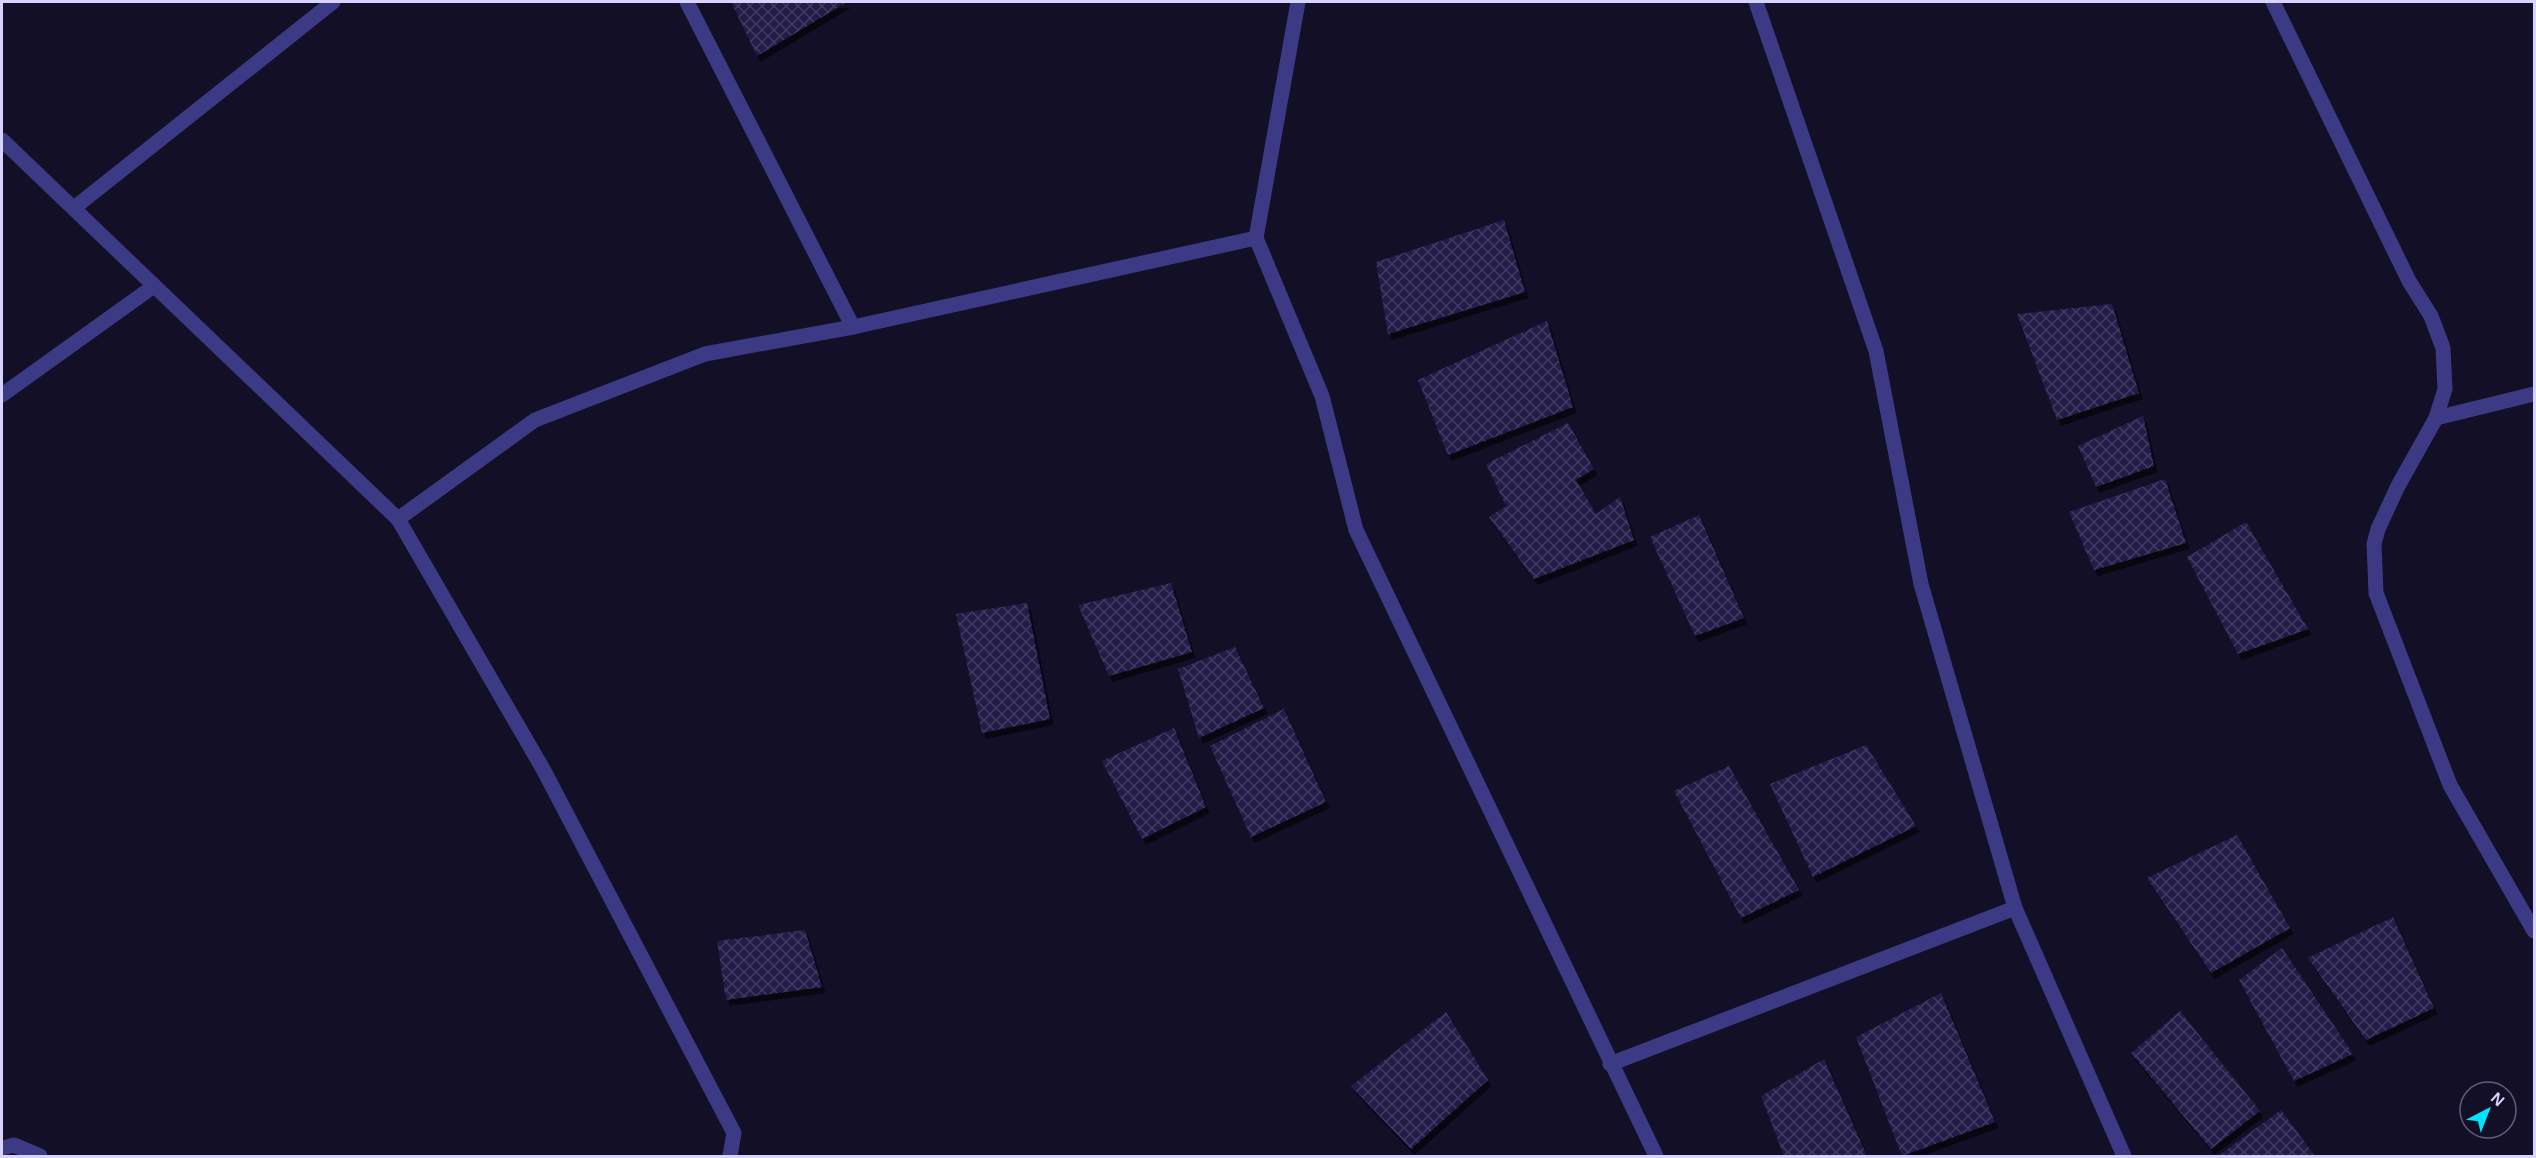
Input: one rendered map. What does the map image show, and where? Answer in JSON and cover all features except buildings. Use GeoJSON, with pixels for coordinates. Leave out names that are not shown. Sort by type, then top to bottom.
{"type":"FeatureCollection","features":[{"type":"Feature","properties":{"kind":"street"},"geometry":{"type":"LineString","coordinates":[[74,208],[333,2]]}},
{"type":"Feature","properties":{"kind":"street"},"geometry":{"type":"LineString","coordinates":[[687,2],[853,327]]}},
{"type":"Feature","properties":{"kind":"street"},"geometry":{"type":"LineString","coordinates":[[1298,2],[1256,238],[1322,396],[1356,530],[1656,1156]]}},
{"type":"Feature","properties":{"kind":"street"},"geometry":{"type":"LineString","coordinates":[[1756,2],[1876,351],[1921,584],[2015,908],[2124,1156]]}},
{"type":"Feature","properties":{"kind":"street"},"geometry":{"type":"LineString","coordinates":[[2273,2],[2409,280],[2432,316],[2443,348],[2445,389],[2436,418],[2398,486],[2378,529],[2374,544],[2376,594],[2450,785],[2535,931]]}},
{"type":"Feature","properties":{"kind":"street"},"geometry":{"type":"LineString","coordinates":[[2,140],[398,519],[543,769],[734,1133],[730,1156]]}},
{"type":"Feature","properties":{"kind":"street"},"geometry":{"type":"LineString","coordinates":[[398,519],[535,420],[705,354],[853,327],[1256,238]]}},
{"type":"Feature","properties":{"kind":"street"},"geometry":{"type":"LineString","coordinates":[[2,395],[154,286]]}},
{"type":"Feature","properties":{"kind":"street"},"geometry":{"type":"LineString","coordinates":[[2436,418],[2535,394]]}},
{"type":"Feature","properties":{"kind":"street"},"geometry":{"type":"LineString","coordinates":[[1610,1064],[2015,908]]}},
{"type":"Feature","properties":{"kind":"street"},"geometry":{"type":"LineString","coordinates":[[2,1148],[14,1145],[40,1156]]}}]}
